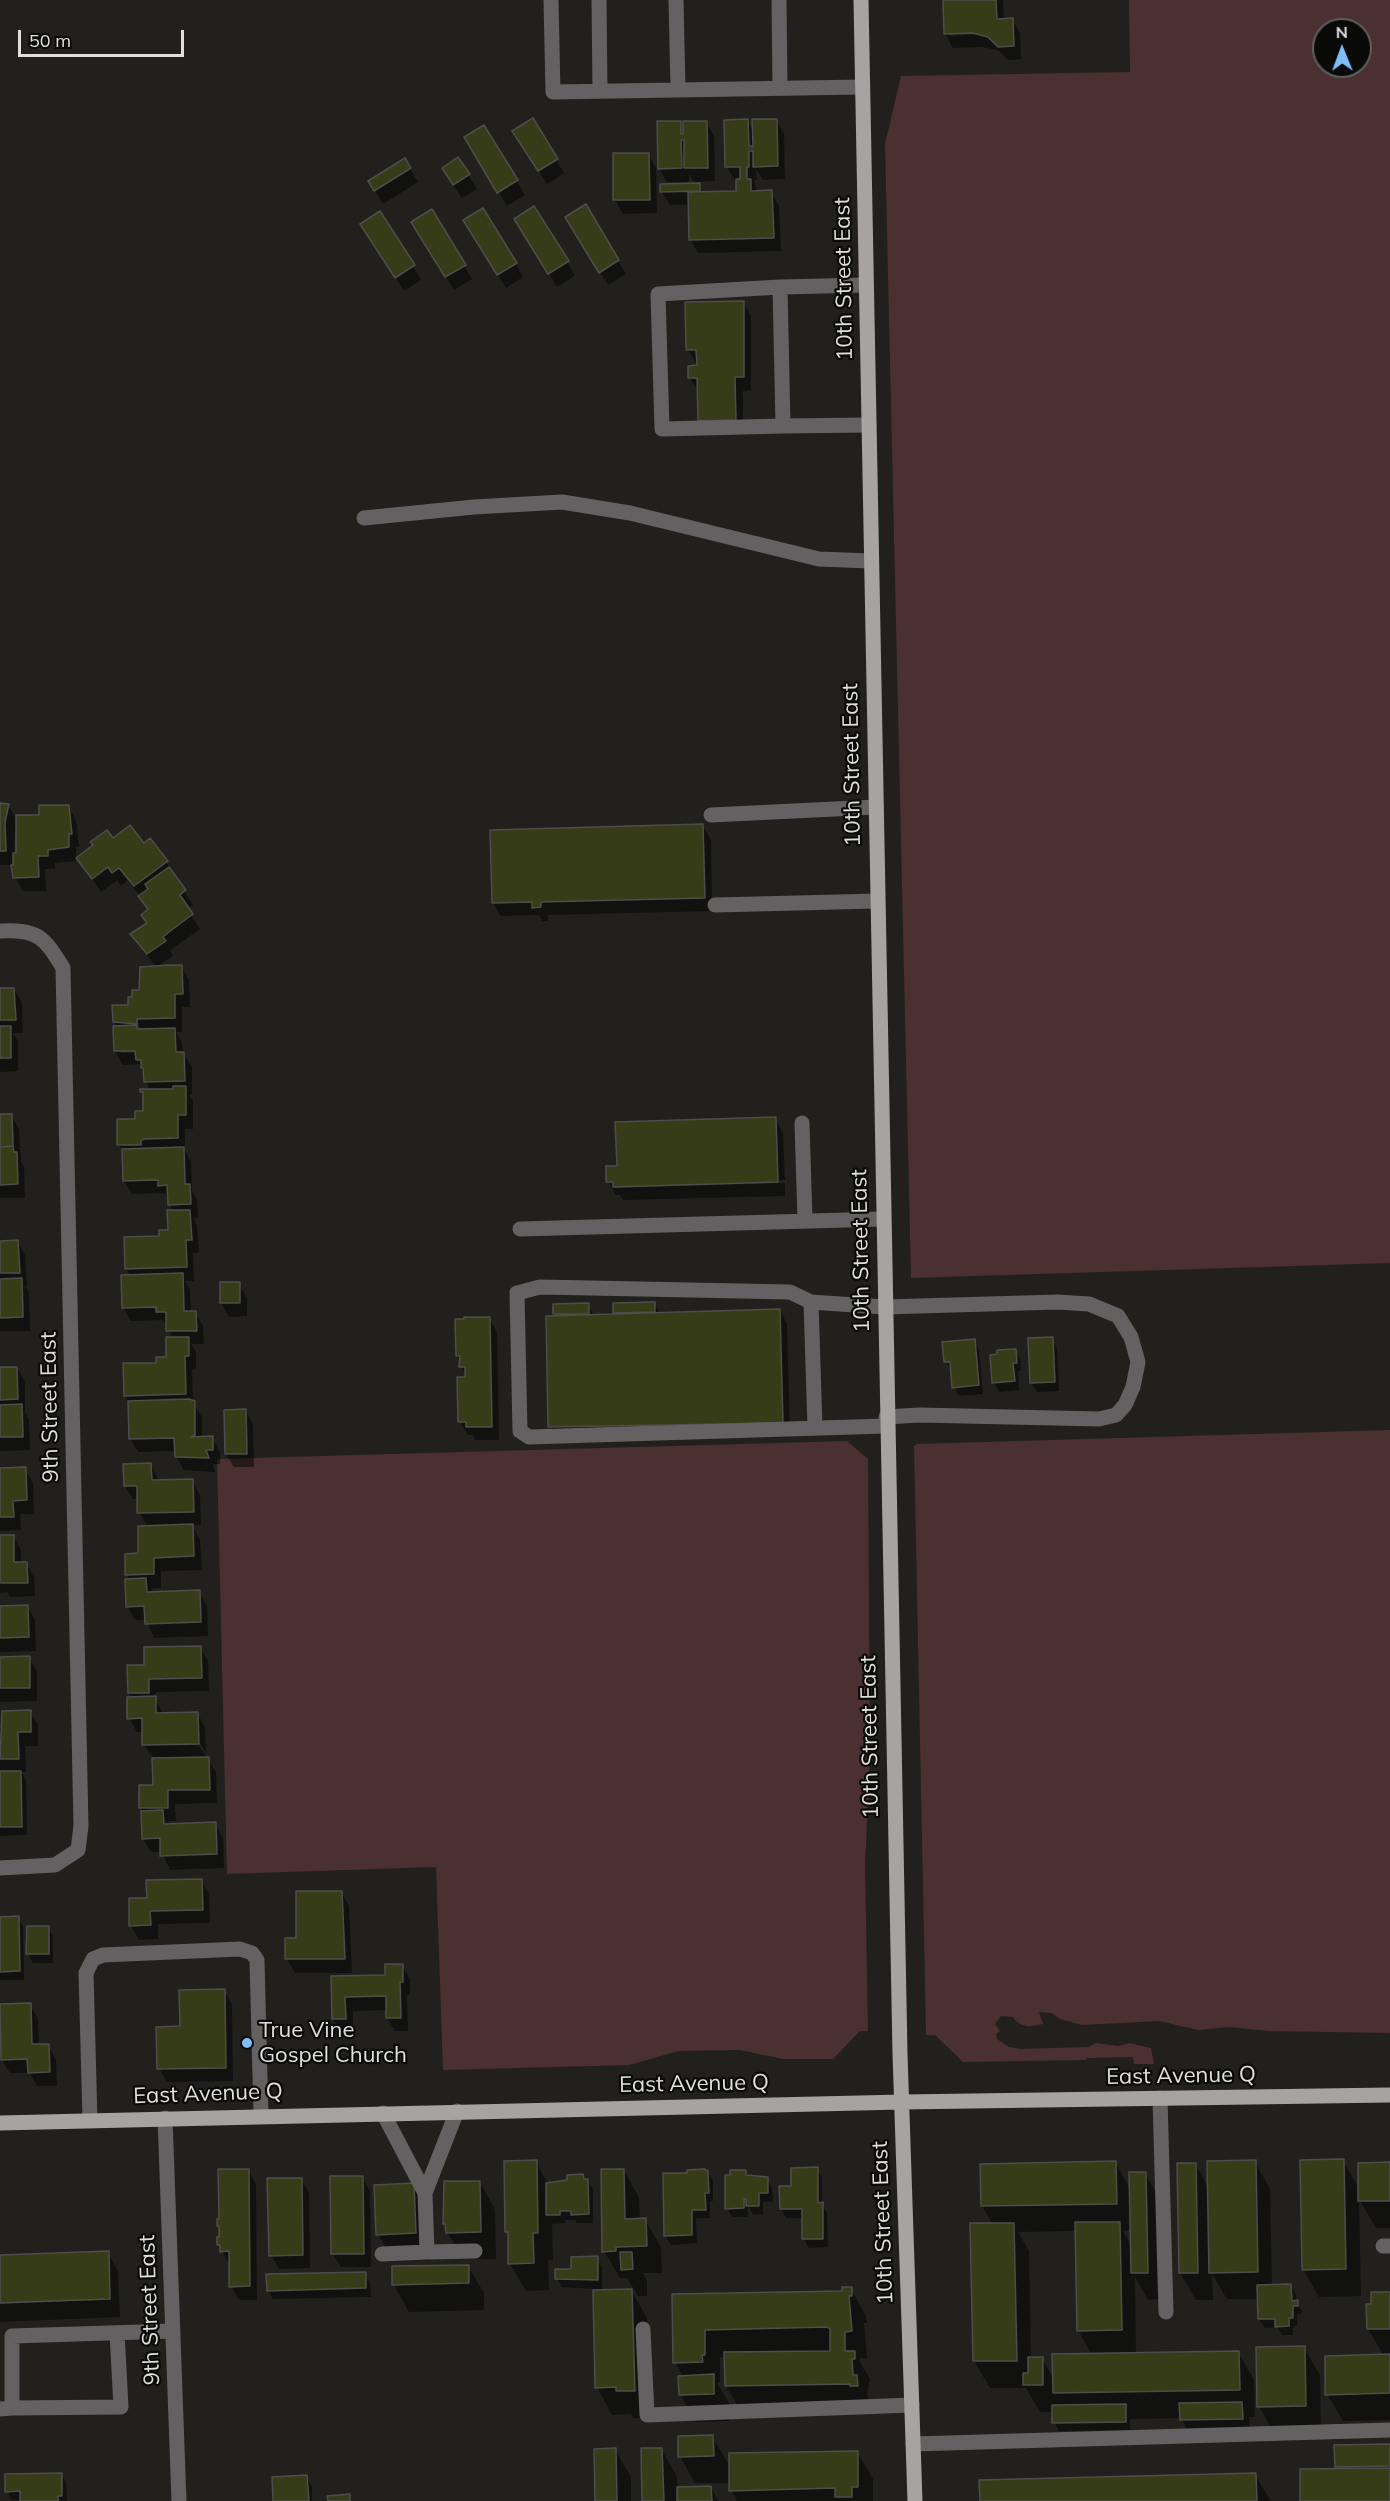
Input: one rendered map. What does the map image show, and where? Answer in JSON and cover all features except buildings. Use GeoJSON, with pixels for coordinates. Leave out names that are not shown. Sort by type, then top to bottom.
{"type":"FeatureCollection","features":[{"type":"Feature","properties":{"kind":"main road","name":"10th Street East"},"geometry":{"type":"LineString","coordinates":[[861,0],[886,1422],[902,2102],[915,2501]]}},
{"type":"Feature","properties":{"kind":"main road","name":"East Avenue Q"},"geometry":{"type":"LineString","coordinates":[[0,2123],[261,2115],[902,2102],[1390,2095]]}},
{"type":"Feature","properties":{"kind":"street"},"geometry":{"type":"LineString","coordinates":[[551,0],[553,92],[862,87]]}},
{"type":"Feature","properties":{"kind":"street"},"geometry":{"type":"LineString","coordinates":[[599,0],[600,91]]}},
{"type":"Feature","properties":{"kind":"street"},"geometry":{"type":"LineString","coordinates":[[676,0],[678,89]]}},
{"type":"Feature","properties":{"kind":"street"},"geometry":{"type":"LineString","coordinates":[[779,0],[780,87]]}},
{"type":"Feature","properties":{"kind":"street"},"geometry":{"type":"LineString","coordinates":[[866,285],[658,294],[662,429],[869,425]]}},
{"type":"Feature","properties":{"kind":"street"},"geometry":{"type":"LineString","coordinates":[[780,287],[783,426]]}},
{"type":"Feature","properties":{"kind":"street"},"geometry":{"type":"LineString","coordinates":[[364,518],[474,507],[562,502],[630,513],[819,559],[871,561]]}},
{"type":"Feature","properties":{"kind":"street"},"geometry":{"type":"LineString","coordinates":[[711,815],[876,807]]}},
{"type":"Feature","properties":{"kind":"street"},"geometry":{"type":"LineString","coordinates":[[715,905],[877,901]]}},
{"type":"Feature","properties":{"kind":"street","name":"9th Street East"},"geometry":{"type":"LineString","coordinates":[[0,931],[19,930],[46,940],[63,968],[81,1826],[78,1850],[55,1864],[0,1868]]}},
{"type":"Feature","properties":{"kind":"street"},"geometry":{"type":"LineString","coordinates":[[802,1123],[805,1220]]}},
{"type":"Feature","properties":{"kind":"street"},"geometry":{"type":"LineString","coordinates":[[520,1229],[883,1219]]}},
{"type":"Feature","properties":{"kind":"street"},"geometry":{"type":"LineString","coordinates":[[540,1287],[790,1292],[811,1302],[884,1308],[1058,1302],[1089,1304],[1118,1316],[1131,1337],[1138,1362],[1133,1387],[1125,1405],[1116,1415],[1099,1419],[919,1415],[886,1422],[815,1428],[529,1437],[520,1431],[517,1293],[540,1287]]}},
{"type":"Feature","properties":{"kind":"street"},"geometry":{"type":"LineString","coordinates":[[811,1302],[815,1428]]}},
{"type":"Feature","properties":{"kind":"street"},"geometry":{"type":"LineString","coordinates":[[90,2120],[86,1972],[93,1959],[103,1955],[240,1949],[252,1953],[257,1960],[261,2115]]}},
{"type":"Feature","properties":{"kind":"street"},"geometry":{"type":"LineString","coordinates":[[1160,2098],[1166,2312]]}},
{"type":"Feature","properties":{"kind":"street"},"geometry":{"type":"LineString","coordinates":[[427,2252],[425,2193],[457,2111]]}},
{"type":"Feature","properties":{"kind":"street"},"geometry":{"type":"LineString","coordinates":[[383,2113],[425,2193]]}},
{"type":"Feature","properties":{"kind":"street","name":"9th Street East"},"geometry":{"type":"LineString","coordinates":[[165,2118],[179,2501]]}},
{"type":"Feature","properties":{"kind":"street"},"geometry":{"type":"LineString","coordinates":[[382,2254],[475,2251]]}},
{"type":"Feature","properties":{"kind":"street"},"geometry":{"type":"LineString","coordinates":[[643,2329],[647,2415],[912,2405]]}},
{"type":"Feature","properties":{"kind":"street"},"geometry":{"type":"LineString","coordinates":[[117,2333],[121,2408],[6,2408],[12,2336],[173,2331]]}},
{"type":"Feature","properties":{"kind":"street"},"geometry":{"type":"LineString","coordinates":[[913,2444],[1390,2430]]}},
{"type":"Feature","properties":{"kind":"shaded area"},"geometry":{"type":"Polygon","coordinates":[[[1129,0],[1390,0],[1390,1263],[911,1278],[885,144],[901,76],[1130,72],[1129,0]]]}},
{"type":"Feature","properties":{"kind":"shaded area"},"geometry":{"type":"Polygon","coordinates":[[[1390,1430],[1390,2033],[1268,2031],[1229,2027],[1198,2030],[1159,2021],[1082,2025],[1060,2019],[1052,2013],[1039,2012],[1043,2024],[1034,2026],[1022,2025],[1013,2017],[1001,2016],[995,2024],[1000,2031],[996,2034],[997,2039],[1009,2047],[1020,2049],[1089,2047],[1096,2043],[1118,2046],[1129,2043],[1151,2048],[1154,2064],[1134,2064],[1133,2057],[963,2062],[935,2035],[926,2035],[914,1446],[917,1444],[1390,1430]]]}},
{"type":"Feature","properties":{"kind":"shaded area"},"geometry":{"type":"Polygon","coordinates":[[[847,1441],[868,1459],[870,1754],[865,1865],[868,2031],[860,2031],[833,2059],[783,2059],[740,2050],[679,2051],[629,2065],[443,2070],[436,1867],[227,1874],[217,1459],[847,1441]]]}},
{"type":"Feature","properties":{"kind":"place","name":"True Vine Gospel Church"},"geometry":{"type":"Point","coordinates":[247,2043]}}]}
